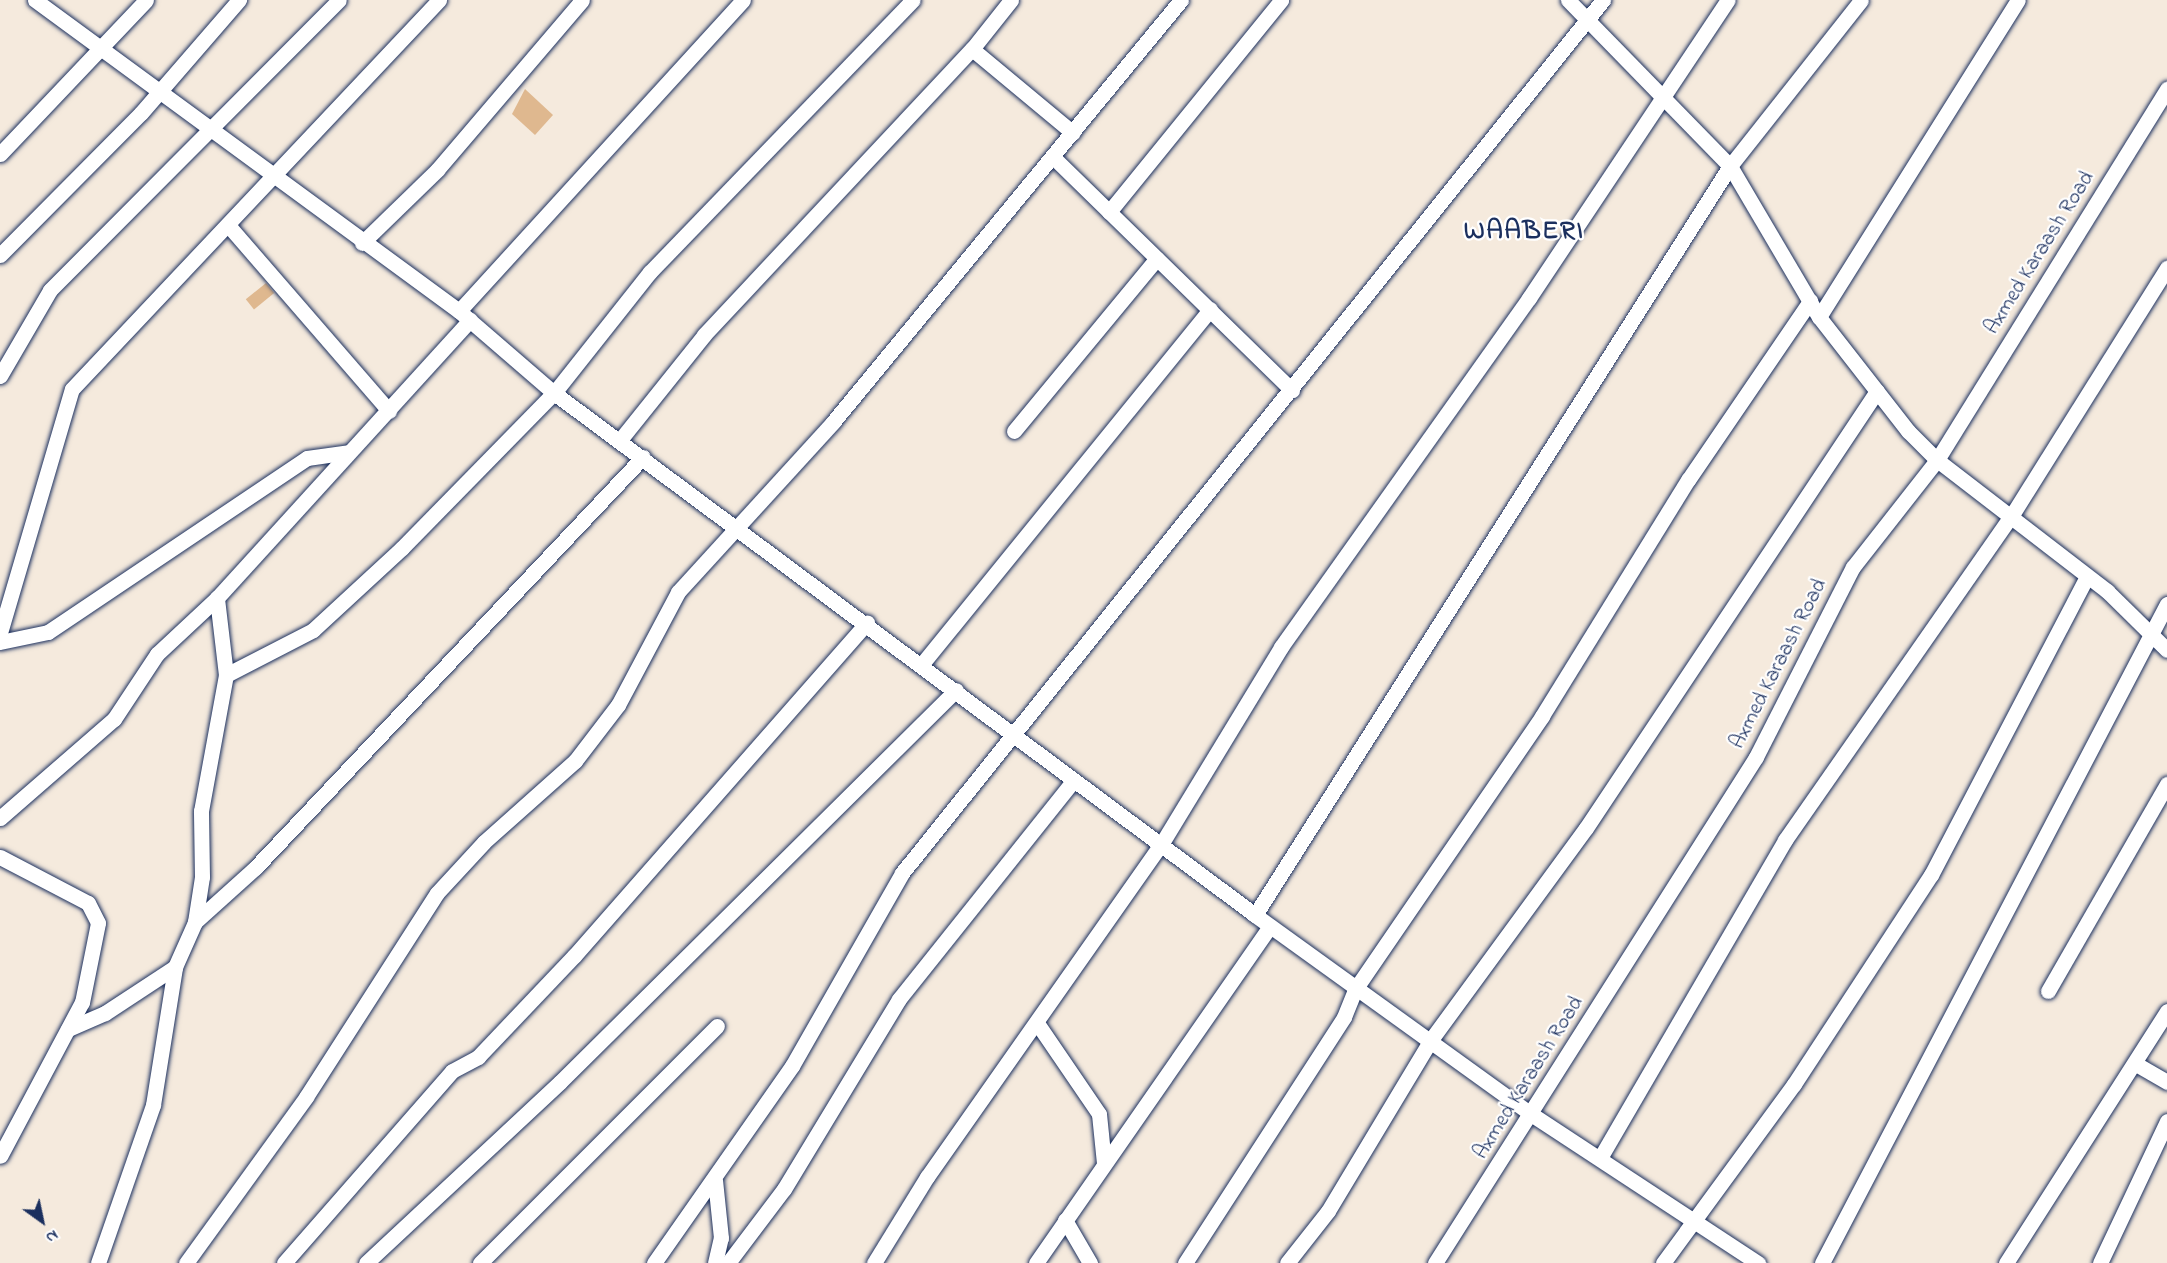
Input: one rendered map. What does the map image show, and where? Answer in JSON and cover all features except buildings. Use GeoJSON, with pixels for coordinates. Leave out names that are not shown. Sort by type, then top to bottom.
{"type":"FeatureCollection","features":[{"type":"Feature","properties":{"kind":"street"},"geometry":{"type":"LineString","coordinates":[[35,0],[100,48],[163,90],[363,243],[464,315],[554,393],[740,527],[1270,926],[1531,1114],[1758,1263]]}},
{"type":"Feature","properties":{"kind":"street"},"geometry":{"type":"LineString","coordinates":[[0,154],[146,0]]}},
{"type":"Feature","properties":{"kind":"street"},"geometry":{"type":"LineString","coordinates":[[0,255],[163,90],[239,0]]}},
{"type":"Feature","properties":{"kind":"street"},"geometry":{"type":"LineString","coordinates":[[0,376],[50,290],[339,0]]}},
{"type":"Feature","properties":{"kind":"street"},"geometry":{"type":"LineString","coordinates":[[0,633],[72,388],[439,0]]}},
{"type":"Feature","properties":{"kind":"street"},"geometry":{"type":"LineString","coordinates":[[363,243],[437,170],[582,0]]}},
{"type":"Feature","properties":{"kind":"street"},"geometry":{"type":"LineString","coordinates":[[0,818],[114,719],[157,654],[217,598],[389,411],[464,315],[743,0]]}},
{"type":"Feature","properties":{"kind":"street"},"geometry":{"type":"LineString","coordinates":[[226,675],[313,630],[554,393],[650,273],[913,0]]}},
{"type":"Feature","properties":{"kind":"street"},"geometry":{"type":"LineString","coordinates":[[620,440],[704,335],[972,49],[1011,0]]}},
{"type":"Feature","properties":{"kind":"street"},"geometry":{"type":"LineString","coordinates":[[186,1263],[306,1096],[438,892],[483,842],[575,761],[618,705],[678,592],[740,527],[1053,157],[1181,0]]}},
{"type":"Feature","properties":{"kind":"street"},"geometry":{"type":"LineString","coordinates":[[1110,212],[1281,0]]}},
{"type":"Feature","properties":{"kind":"street"},"geometry":{"type":"LineString","coordinates":[[1568,0],[1589,17],[1730,166],[1819,317],[1877,391],[1936,460],[2012,515],[2087,576],[2167,650]]}},
{"type":"Feature","properties":{"kind":"street"},"geometry":{"type":"LineString","coordinates":[[654,1263],[715,1180],[797,1056],[902,873],[1603,0]]}},
{"type":"Feature","properties":{"kind":"street"},"geometry":{"type":"LineString","coordinates":[[874,1263],[927,1177],[1162,843],[1281,647],[1666,98],[1728,0]]}},
{"type":"Feature","properties":{"kind":"street"},"geometry":{"type":"LineString","coordinates":[[1255,915],[1730,166],[1861,0]]}},
{"type":"Feature","properties":{"kind":"street"},"geometry":{"type":"LineString","coordinates":[[1819,317],[2018,0]]}},
{"type":"Feature","properties":{"kind":"street"},"geometry":{"type":"LineString","coordinates":[[972,49],[1073,133]]}},
{"type":"Feature","properties":{"kind":"street","name":"Axmed Karaash Road"},"geometry":{"type":"LineString","coordinates":[[1435,1263],[1756,757],[1853,567],[1936,460],[2167,89]]}},
{"type":"Feature","properties":{"kind":"street"},"geometry":{"type":"LineString","coordinates":[[1053,157],[1292,390]]}},
{"type":"Feature","properties":{"kind":"street"},"geometry":{"type":"LineString","coordinates":[[228,225],[389,411]]}},
{"type":"Feature","properties":{"kind":"street"},"geometry":{"type":"LineString","coordinates":[[1014,431],[1157,258]]}},
{"type":"Feature","properties":{"kind":"street"},"geometry":{"type":"LineString","coordinates":[[1600,1158],[1785,840],[2012,515],[2167,268]]}},
{"type":"Feature","properties":{"kind":"street"},"geometry":{"type":"LineString","coordinates":[[1185,1263],[1344,1017],[1356,988],[1542,716],[1688,480],[1810,301]]}},
{"type":"Feature","properties":{"kind":"street"},"geometry":{"type":"LineString","coordinates":[[922,664],[1210,309]]}},
{"type":"Feature","properties":{"kind":"street"},"geometry":{"type":"LineString","coordinates":[[1287,1263],[1328,1211],[1430,1041],[1586,828],[1877,391]]}},
{"type":"Feature","properties":{"kind":"street"},"geometry":{"type":"LineString","coordinates":[[0,642],[48,632],[307,458],[349,452]]}},
{"type":"Feature","properties":{"kind":"street"},"geometry":{"type":"LineString","coordinates":[[195,922],[297,825],[643,457]]}},
{"type":"Feature","properties":{"kind":"street"},"geometry":{"type":"LineString","coordinates":[[1663,1263],[1794,1084],[1931,875],[2087,576]]}},
{"type":"Feature","properties":{"kind":"street"},"geometry":{"type":"LineString","coordinates":[[98,1263],[153,1105],[175,967],[195,922],[202,877],[201,811],[226,675],[217,598]]}},
{"type":"Feature","properties":{"kind":"street"},"geometry":{"type":"LineString","coordinates":[[1822,1263],[2167,604]]}},
{"type":"Feature","properties":{"kind":"street"},"geometry":{"type":"LineString","coordinates":[[284,1263],[452,1071],[478,1057],[574,956],[867,622]]}},
{"type":"Feature","properties":{"kind":"street"},"geometry":{"type":"LineString","coordinates":[[366,1263],[560,1082],[956,690]]}},
{"type":"Feature","properties":{"kind":"street"},"geometry":{"type":"LineString","coordinates":[[728,1263],[784,1189],[898,999],[1074,780]]}},
{"type":"Feature","properties":{"kind":"street"},"geometry":{"type":"LineString","coordinates":[[2048,991],[2167,784]]}},
{"type":"Feature","properties":{"kind":"street"},"geometry":{"type":"LineString","coordinates":[[0,857],[88,903],[98,923],[82,1002],[0,1156]]}},
{"type":"Feature","properties":{"kind":"street"},"geometry":{"type":"LineString","coordinates":[[1036,1263],[1270,926]]}},
{"type":"Feature","properties":{"kind":"street"},"geometry":{"type":"LineString","coordinates":[[68,1029],[105,1013],[175,967]]}},
{"type":"Feature","properties":{"kind":"street"},"geometry":{"type":"LineString","coordinates":[[2006,1263],[2136,1064],[2167,1011]]}},
{"type":"Feature","properties":{"kind":"street"},"geometry":{"type":"LineString","coordinates":[[1037,1023],[1099,1114],[1104,1163]]}},
{"type":"Feature","properties":{"kind":"street"},"geometry":{"type":"LineString","coordinates":[[480,1263],[717,1026]]}},
{"type":"Feature","properties":{"kind":"street"},"geometry":{"type":"LineString","coordinates":[[2136,1064],[2167,1082]]}},
{"type":"Feature","properties":{"kind":"street"},"geometry":{"type":"LineString","coordinates":[[2100,1263],[2167,1121]]}},
{"type":"Feature","properties":{"kind":"street"},"geometry":{"type":"LineString","coordinates":[[715,1180],[721,1238],[715,1263]]}},
{"type":"Feature","properties":{"kind":"street"},"geometry":{"type":"LineString","coordinates":[[1065,1220],[1090,1263]]}},
{"type":"Feature","properties":{"kind":"district","name":"WAABERI"},"geometry":{"type":"Point","coordinates":[1524,232]}}]}
